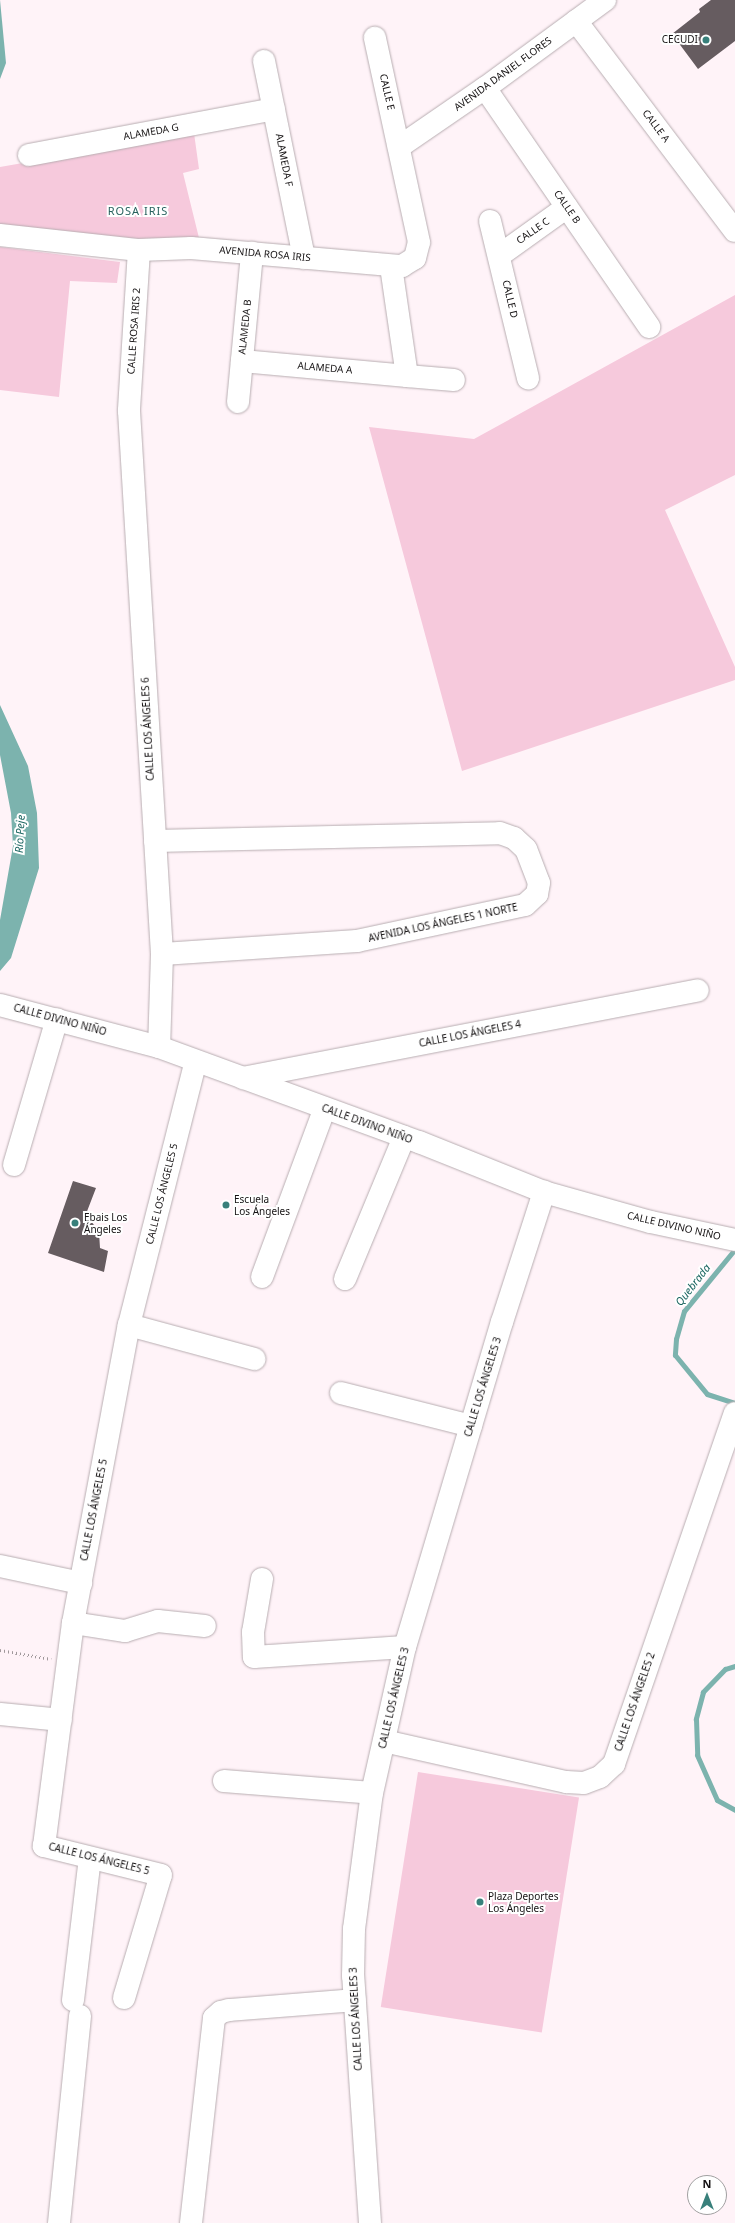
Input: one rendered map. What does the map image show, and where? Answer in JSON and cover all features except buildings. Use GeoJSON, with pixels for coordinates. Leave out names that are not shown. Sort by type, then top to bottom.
{"type":"FeatureCollection","features":[{"type":"Feature","properties":{"kind":"street","name":"AVENIDA DANIEL FLORES"},"geometry":{"type":"LineString","coordinates":[[399,147],[484,88],[605,0]]}},
{"type":"Feature","properties":{"kind":"street","name":"CALLE A"},"geometry":{"type":"LineString","coordinates":[[576,21],[735,231]]}},
{"type":"Feature","properties":{"kind":"street","name":"CALLE E"},"geometry":{"type":"LineString","coordinates":[[374,38],[399,147]]}},
{"type":"Feature","properties":{"kind":"street","name":"ALAMEDA F"},"geometry":{"type":"LineString","coordinates":[[264,61],[304,258]]}},
{"type":"Feature","properties":{"kind":"street","name":"CALLE B"},"geometry":{"type":"LineString","coordinates":[[484,88],[649,327]]}},
{"type":"Feature","properties":{"kind":"street","name":"ALAMEDA G"},"geometry":{"type":"LineString","coordinates":[[29,155],[274,110]]}},
{"type":"Feature","properties":{"kind":"street","name":"AVENIDA ROSA IRIS"},"geometry":{"type":"LineString","coordinates":[[0,235],[139,250],[191,248],[402,266],[415,258],[419,242],[399,147]]}},
{"type":"Feature","properties":{"kind":"street","name":"CALLE C"},"geometry":{"type":"LineString","coordinates":[[500,255],[567,207]]}},
{"type":"Feature","properties":{"kind":"street","name":"CALLE D"},"geometry":{"type":"LineString","coordinates":[[490,221],[500,255],[528,378]]}},
{"type":"Feature","properties":{"kind":"street","name":"CALLE ROSA IRIS 2"},"geometry":{"type":"LineString","coordinates":[[129,411],[139,250]]}},
{"type":"Feature","properties":{"kind":"street","name":"ALAMEDA B"},"geometry":{"type":"LineString","coordinates":[[238,402],[252,253]]}},
{"type":"Feature","properties":{"kind":"street"},"geometry":{"type":"LineString","coordinates":[[391,266],[407,376]]}},
{"type":"Feature","properties":{"kind":"street","name":"ALAMEDA A"},"geometry":{"type":"LineString","coordinates":[[242,361],[454,380]]}},
{"type":"Feature","properties":{"kind":"street","name":"CALLE LOS ÁNGELES 6"},"geometry":{"type":"LineString","coordinates":[[129,411],[162,954],[159,1047]]}},
{"type":"Feature","properties":{"kind":"street","name":"AVENIDA LOS ÁNGELES 1 NORTE"},"geometry":{"type":"LineString","coordinates":[[155,841],[500,834],[514,838],[526,849],[539,883],[537,894],[525,905],[357,942],[162,954]]}},
{"type":"Feature","properties":{"kind":"street","name":"CALLE LOS ÁNGELES 4"},"geometry":{"type":"LineString","coordinates":[[243,1078],[698,990]]}},
{"type":"Feature","properties":{"kind":"street","name":"CALLE DIVINO NIÑO"},"geometry":{"type":"LineString","coordinates":[[0,1005],[159,1047],[404,1137],[544,1192],[651,1222],[735,1240]]}},
{"type":"Feature","properties":{"kind":"street"},"geometry":{"type":"LineString","coordinates":[[14,1165],[57,1019]]}},
{"type":"Feature","properties":{"kind":"street","name":"CALLE LOS ÁNGELES 5"},"geometry":{"type":"LineString","coordinates":[[124,1998],[161,1875],[44,1846],[73,1623],[129,1325],[196,1061]]}},
{"type":"Feature","properties":{"kind":"street"},"geometry":{"type":"LineString","coordinates":[[262,1277],[325,1108]]}},
{"type":"Feature","properties":{"kind":"street"},"geometry":{"type":"LineString","coordinates":[[345,1279],[404,1137]]}},
{"type":"Feature","properties":{"kind":"street","name":"CALLE LOS ÁNGELES 3"},"geometry":{"type":"LineString","coordinates":[[370,2223],[355,2000],[354,1929],[372,1793],[405,1647],[471,1426],[544,1192]]}},
{"type":"Feature","properties":{"kind":"street"},"geometry":{"type":"LineString","coordinates":[[129,1325],[254,1359]]}},
{"type":"Feature","properties":{"kind":"street"},"geometry":{"type":"LineString","coordinates":[[341,1393],[471,1426]]}},
{"type":"Feature","properties":{"kind":"street","name":"CALLE LOS ÁNGELES 2"},"geometry":{"type":"LineString","coordinates":[[384,1740],[566,1782],[584,1783],[600,1777],[614,1764],[735,1413]]}},
{"type":"Feature","properties":{"kind":"street"},"geometry":{"type":"LineString","coordinates":[[0,1566],[80,1583]]}},
{"type":"Feature","properties":{"kind":"street"},"geometry":{"type":"LineString","coordinates":[[262,1579],[253,1632],[254,1657],[405,1647]]}},
{"type":"Feature","properties":{"kind":"street"},"geometry":{"type":"LineString","coordinates":[[73,1623],[125,1631],[158,1621],[205,1626]]}},
{"type":"Feature","properties":{"kind":"street"},"geometry":{"type":"LineString","coordinates":[[0,1714],[61,1720]]}},
{"type":"Feature","properties":{"kind":"street"},"geometry":{"type":"LineString","coordinates":[[224,1781],[372,1793]]}},
{"type":"Feature","properties":{"kind":"street"},"geometry":{"type":"LineString","coordinates":[[59,2223],[76,2008],[90,1858]]}},
{"type":"Feature","properties":{"kind":"street"},"geometry":{"type":"LineString","coordinates":[[191,2223],[214,2018],[221,2012],[229,2010],[355,2000]]}},
{"type":"Feature","properties":{"kind":"path"},"geometry":{"type":"LineString","coordinates":[[0,1650],[68,1662]]}},
{"type":"Feature","properties":{"kind":"shaded area"},"geometry":{"type":"Polygon","coordinates":[[[194,133],[199,169],[183,173],[199,238],[142,239],[0,227],[0,167],[194,133]]]}},
{"type":"Feature","properties":{"kind":"shaded area"},"geometry":{"type":"Polygon","coordinates":[[[0,247],[120,262],[117,283],[70,281],[59,397],[0,390],[0,247]]]}},
{"type":"Feature","properties":{"kind":"shaded area"},"geometry":{"type":"Polygon","coordinates":[[[735,295],[735,475],[665,510],[735,667],[735,680],[462,771],[369,427],[474,439],[735,295]]]}},
{"type":"Feature","properties":{"kind":"shaded area","name":"Plaza Deportes Los Ángeles"},"geometry":{"type":"Polygon","coordinates":[[[418,1772],[579,1797],[542,2033],[381,2007],[418,1772]]]}},
{"type":"Feature","properties":{"kind":"water"},"geometry":{"type":"Polygon","coordinates":[[[0,0],[6,63],[0,79],[0,0]]]}},
{"type":"Feature","properties":{"kind":"water","name":"Río Peje"},"geometry":{"type":"Polygon","coordinates":[[[0,705],[28,766],[37,813],[39,868],[11,958],[0,971],[0,920],[13,846],[11,813],[0,755],[0,705]]]}},
{"type":"Feature","properties":{"kind":"waterway","name":"Quebrada"},"geometry":{"type":"LineString","coordinates":[[735,1249],[684,1311],[676,1339],[675,1355],[707,1394],[735,1403]]}},
{"type":"Feature","properties":{"kind":"waterway","name":"Quebrada"},"geometry":{"type":"LineString","coordinates":[[735,1666],[725,1669],[703,1692],[696,1719],[697,1755],[717,1800],[735,1810]]}},
{"type":"Feature","properties":{"kind":"place","name":"CECUDI"},"geometry":{"type":"Point","coordinates":[706,40]}},
{"type":"Feature","properties":{"kind":"place","name":"Escuela Los Ángeles"},"geometry":{"type":"Point","coordinates":[226,1205]}},
{"type":"Feature","properties":{"kind":"place","name":"Ebais Los Ángeles"},"geometry":{"type":"Point","coordinates":[75,1223]}},
{"type":"Feature","properties":{"kind":"place","name":"Plaza Deportes Los Ángeles"},"geometry":{"type":"Point","coordinates":[480,1902]}},
{"type":"Feature","properties":{"kind":"district","name":"ROSA IRIS"},"geometry":{"type":"Point","coordinates":[138,211]}}]}
